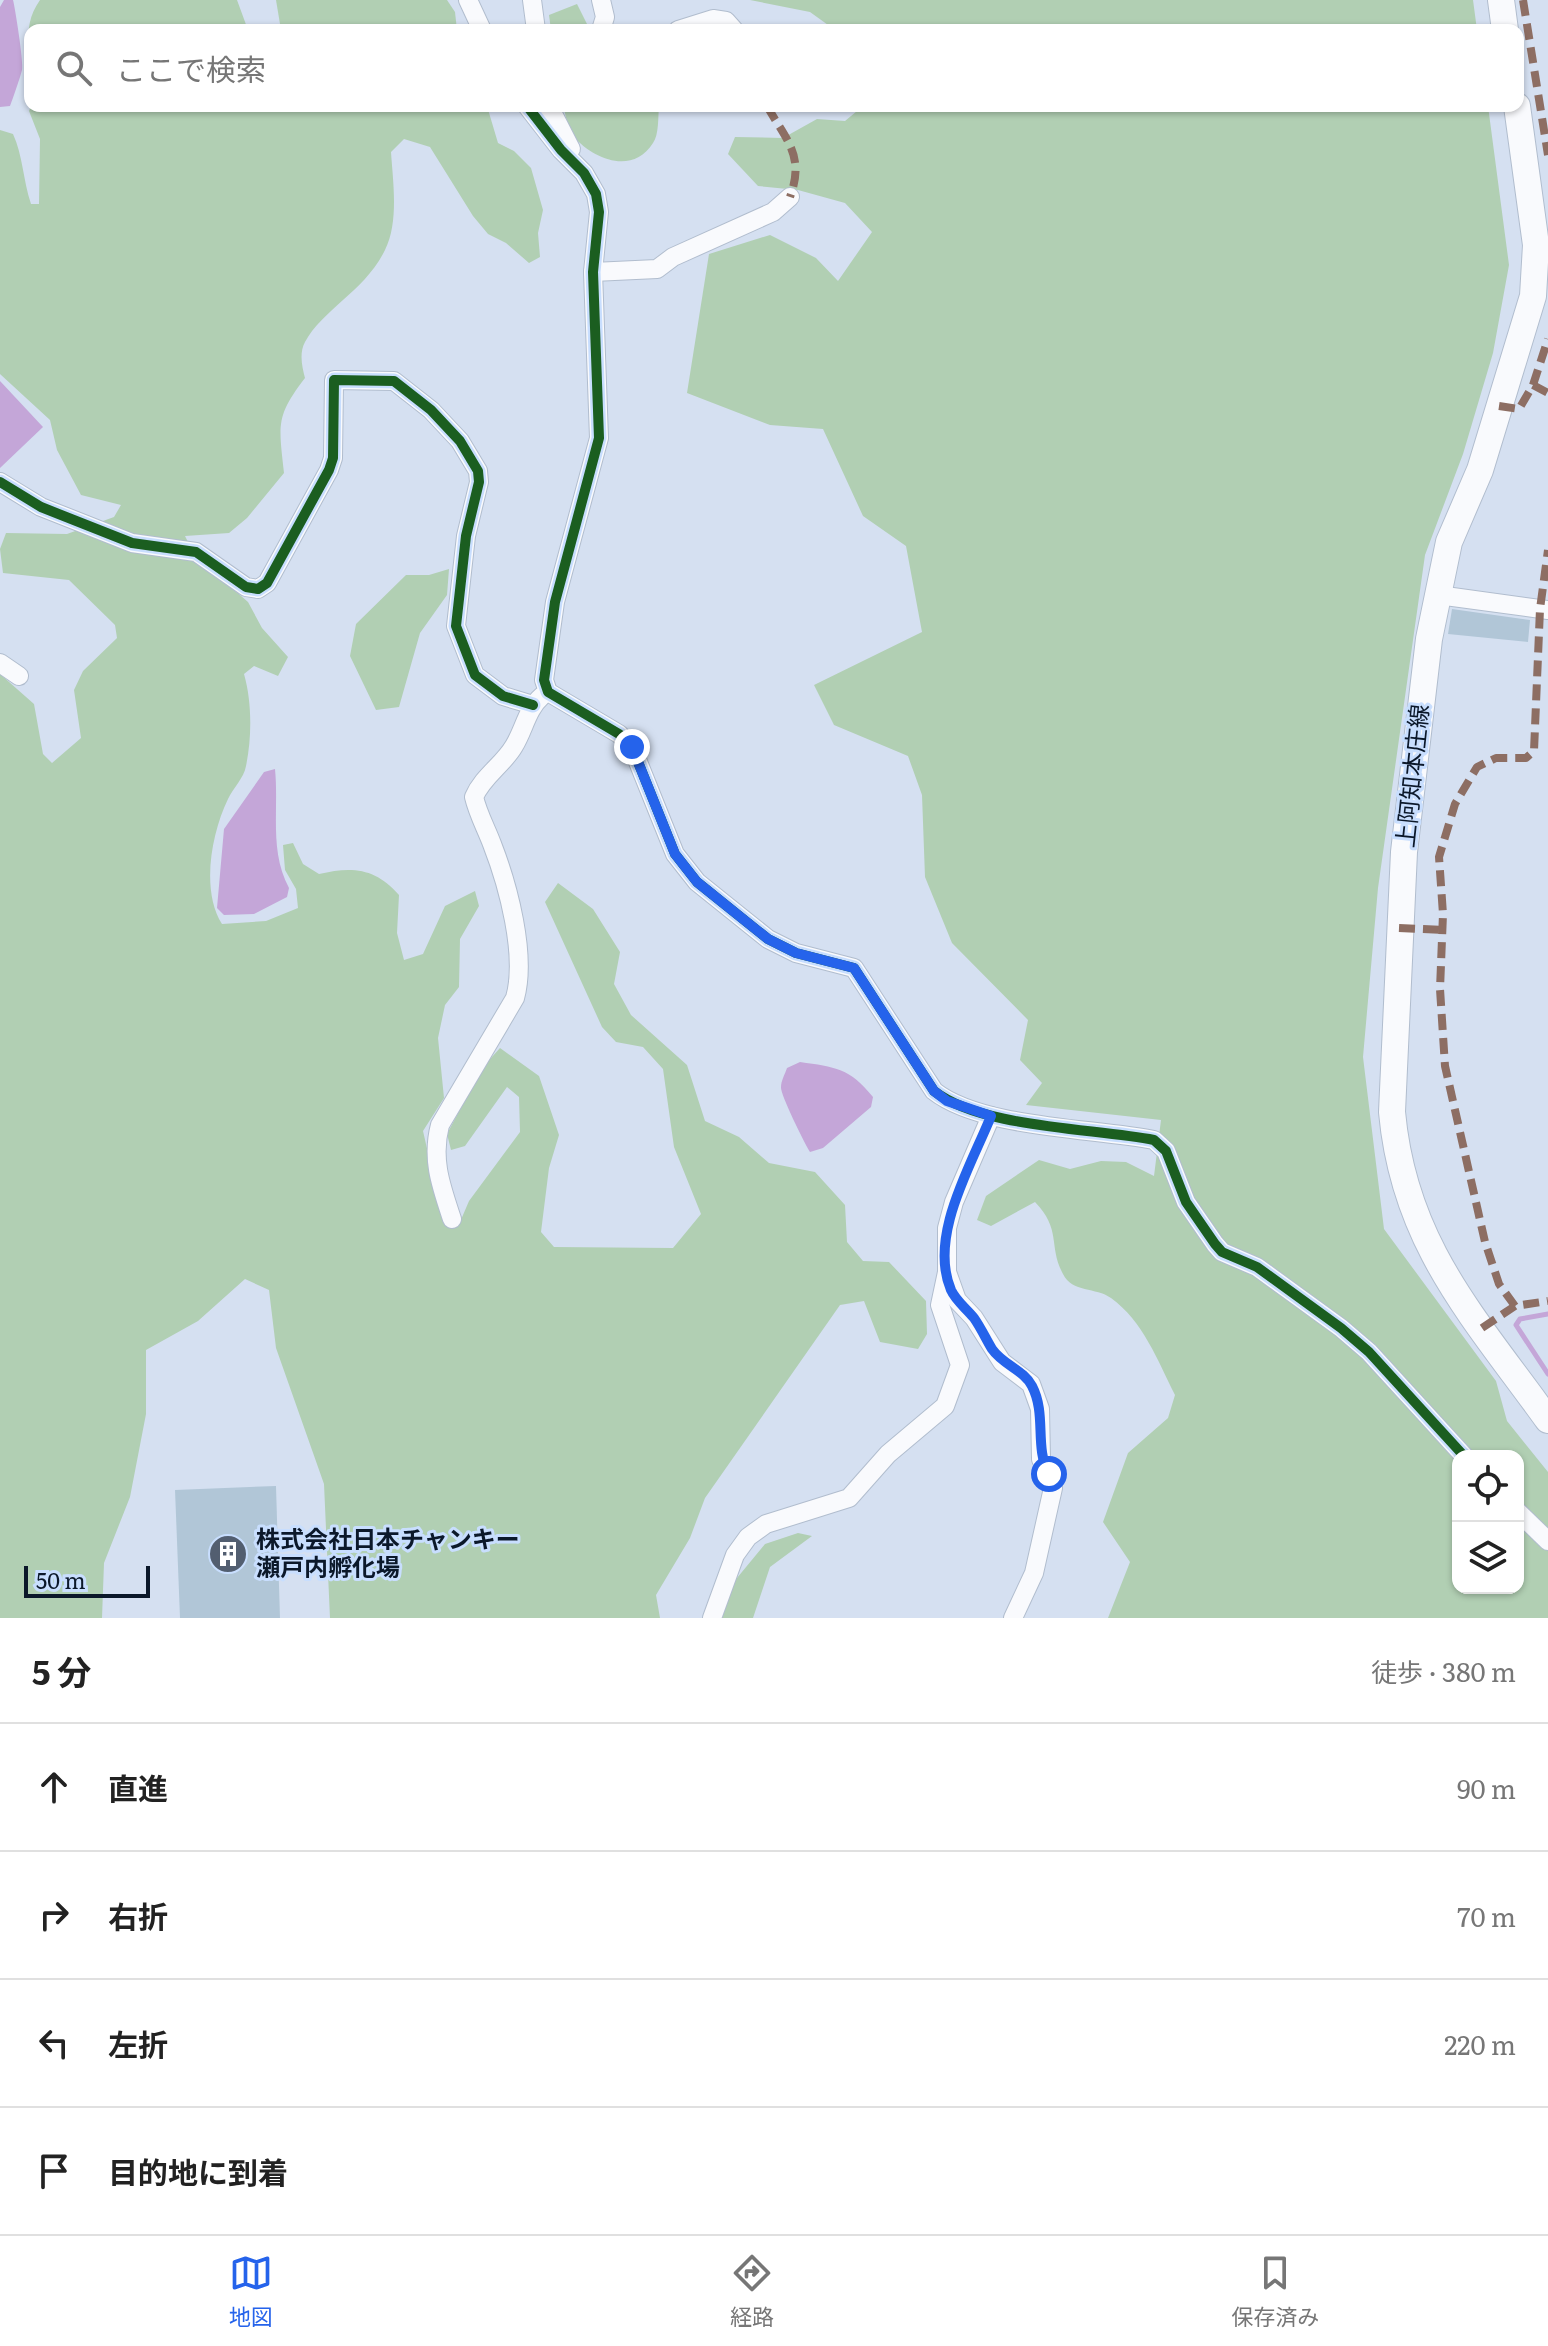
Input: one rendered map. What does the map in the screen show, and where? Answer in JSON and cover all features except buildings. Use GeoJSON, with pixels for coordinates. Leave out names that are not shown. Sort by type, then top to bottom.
{"type":"FeatureCollection","features":[{"type":"Feature","properties":{"kind":"main road"},"geometry":{"type":"LineString","coordinates":[[1501,0],[1504,24]]}},
{"type":"Feature","properties":{"kind":"main road","name":"上阿知本庄線"},"geometry":{"type":"LineString","coordinates":[[1518,112],[1536,245],[1533,296],[1480,470],[1449,542],[1438,595],[1423,686],[1404,852],[1394,1006],[1392,1112],[1395,1151],[1407,1200],[1422,1236],[1446,1278],[1548,1420]]}},
{"type":"Feature","properties":{"kind":"street"},"geometry":{"type":"LineString","coordinates":[[468,0],[479,24]]}},
{"type":"Feature","properties":{"kind":"street"},"geometry":{"type":"LineString","coordinates":[[533,0],[535,24]]}},
{"type":"Feature","properties":{"kind":"street"},"geometry":{"type":"LineString","coordinates":[[601,0],[605,17],[603,24]]}},
{"type":"Feature","properties":{"kind":"street"},"geometry":{"type":"LineString","coordinates":[[697,24],[713,19],[729,24]]}},
{"type":"Feature","properties":{"kind":"street"},"geometry":{"type":"LineString","coordinates":[[452,1219],[438,1177],[434,1146],[440,1125],[515,998],[519,985],[517,938],[501,872],[474,797],[480,783],[512,750],[541,698],[555,602],[599,438],[593,272],[599,212],[596,194],[532,112]]}},
{"type":"Feature","properties":{"kind":"street"},"geometry":{"type":"LineString","coordinates":[[552,112],[575,155],[573,162]]}},
{"type":"Feature","properties":{"kind":"street"},"geometry":{"type":"LineString","coordinates":[[593,272],[657,269],[673,257],[773,212],[790,197]]}},
{"type":"Feature","properties":{"kind":"street"},"geometry":{"type":"LineString","coordinates":[[0,482],[41,507],[132,543],[196,552],[246,587],[258,589],[267,583],[329,470],[333,458],[334,380],[394,381],[431,410],[460,441],[478,471],[479,482],[466,536],[456,626],[475,675],[503,696],[541,698],[619,734],[632,747],[675,854],[697,882],[768,939],[796,953],[854,968],[934,1091],[947,1101],[991,1116],[1154,1140],[1166,1151],[1186,1202],[1222,1252],[1257,1267],[1341,1328],[1369,1352],[1459,1450]]}},
{"type":"Feature","properties":{"kind":"street"},"geometry":{"type":"LineString","coordinates":[[1438,595],[1548,610]]}},
{"type":"Feature","properties":{"kind":"street"},"geometry":{"type":"LineString","coordinates":[[0,663],[19,676]]}},
{"type":"Feature","properties":{"kind":"street"},"geometry":{"type":"LineString","coordinates":[[712,1618],[735,1555],[748,1537],[766,1524],[849,1498],[888,1454],[945,1406],[960,1365],[940,1305],[947,1272],[947,1228],[954,1202],[991,1116]]}},
{"type":"Feature","properties":{"kind":"street"},"geometry":{"type":"LineString","coordinates":[[947,1272],[957,1300],[974,1318],[994,1352],[1031,1384],[1040,1409],[1041,1459],[1053,1488],[1034,1573],[1013,1618]]}},
{"type":"Feature","properties":{"kind":"street"},"geometry":{"type":"LineString","coordinates":[[1524,1518],[1548,1541]]}},
{"type":"Feature","properties":{"kind":"green space"},"geometry":{"type":"Polygon","coordinates":[[[40,0],[237,0],[246,24],[30,24],[40,0]]]}},
{"type":"Feature","properties":{"kind":"green space"},"geometry":{"type":"Polygon","coordinates":[[[276,0],[447,0],[455,12],[456,24],[280,24],[276,0]]]}},
{"type":"Feature","properties":{"kind":"green space"},"geometry":{"type":"Polygon","coordinates":[[[750,0],[1473,0],[1476,24],[827,24],[810,12],[750,0]]]}},
{"type":"Feature","properties":{"kind":"green space"},"geometry":{"type":"Polygon","coordinates":[[[577,4],[587,24],[550,24],[549,15],[577,4]]]}},
{"type":"Feature","properties":{"kind":"green space"},"geometry":{"type":"Polygon","coordinates":[[[29,112],[489,112],[498,143],[514,151],[531,168],[543,210],[538,233],[540,257],[529,263],[506,243],[488,234],[473,216],[430,147],[404,139],[391,152],[394,202],[389,239],[367,277],[322,319],[303,346],[305,378],[288,403],[281,422],[284,473],[247,518],[229,533],[185,536],[195,556],[248,602],[262,628],[288,657],[278,676],[254,666],[244,674],[250,708],[248,755],[245,770],[228,799],[217,829],[210,879],[216,911],[222,924],[266,921],[298,908],[296,889],[285,870],[283,845],[293,843],[303,864],[319,874],[353,870],[372,874],[399,895],[397,933],[404,960],[423,954],[445,906],[475,891],[479,906],[460,939],[459,987],[445,1005],[438,1038],[444,1098],[423,1131],[444,1223],[460,1222],[469,1201],[520,1132],[519,1097],[507,1087],[465,1146],[451,1150],[447,1134],[482,1068],[500,1048],[539,1076],[559,1135],[549,1168],[541,1232],[554,1247],[673,1248],[701,1214],[674,1147],[663,1069],[643,1047],[616,1042],[602,1027],[545,902],[558,883],[593,909],[620,952],[614,984],[631,1015],[687,1065],[705,1121],[739,1137],[769,1163],[815,1172],[845,1205],[847,1242],[863,1261],[889,1262],[926,1301],[927,1334],[918,1349],[880,1342],[864,1301],[840,1305],[705,1498],[690,1538],[656,1595],[660,1618],[330,1618],[324,1484],[276,1348],[269,1290],[245,1279],[198,1321],[146,1350],[146,1414],[130,1497],[104,1563],[102,1618],[0,1618],[0,674],[34,704],[43,754],[52,763],[81,738],[74,690],[83,671],[117,638],[115,625],[69,580],[3,573],[0,549],[6,533],[67,534],[114,517],[121,505],[81,495],[57,450],[50,420],[0,374],[0,130],[13,134],[31,204],[39,204],[40,139],[29,112]]]}},
{"type":"Feature","properties":{"kind":"green space"},"geometry":{"type":"Polygon","coordinates":[[[565,112],[659,112],[655,140],[645,153],[624,161],[592,152],[573,136],[565,112]]]}},
{"type":"Feature","properties":{"kind":"green space"},"geometry":{"type":"Polygon","coordinates":[[[856,112],[1489,112],[1509,265],[1493,353],[1463,454],[1425,555],[1378,888],[1363,1057],[1384,1229],[1496,1381],[1507,1421],[1548,1472],[1548,1618],[1108,1618],[1130,1562],[1103,1522],[1128,1453],[1168,1418],[1175,1395],[1149,1342],[1122,1307],[1105,1295],[1078,1287],[1067,1280],[1056,1255],[1049,1221],[1035,1202],[991,1226],[977,1220],[986,1196],[1039,1160],[1070,1169],[1101,1161],[1126,1162],[1154,1176],[1161,1120],[1026,1105],[1042,1083],[1020,1060],[1028,1020],[952,943],[925,877],[922,795],[908,756],[834,725],[814,685],[922,632],[906,546],[863,516],[823,429],[770,425],[687,393],[709,254],[770,235],[816,258],[838,281],[872,232],[845,203],[798,190],[758,186],[728,154],[735,137],[783,138],[817,119],[845,121],[856,112]]]}},
{"type":"Feature","properties":{"kind":"green space"},"geometry":{"type":"Polygon","coordinates":[[[449,569],[447,595],[420,633],[399,707],[376,710],[350,656],[356,624],[406,575],[429,575],[449,569]]]}},
{"type":"Feature","properties":{"kind":"green space"},"geometry":{"type":"Polygon","coordinates":[[[798,1533],[812,1536],[770,1567],[753,1618],[704,1618],[765,1544],[798,1533]]]}},
{"type":"Feature","properties":{"kind":"shaded area"},"geometry":{"type":"Polygon","coordinates":[[[4,0],[13,0],[22,66],[10,106],[0,107],[0,7],[4,0]]]}},
{"type":"Feature","properties":{"kind":"shaded area"},"geometry":{"type":"Polygon","coordinates":[[[0,381],[43,427],[0,468],[0,381]]]}},
{"type":"Feature","properties":{"kind":"shaded area"},"geometry":{"type":"Polygon","coordinates":[[[275,769],[277,845],[289,888],[287,897],[254,914],[224,915],[217,908],[224,829],[264,772],[275,769]]]}},
{"type":"Feature","properties":{"kind":"shaded area"},"geometry":{"type":"Polygon","coordinates":[[[800,1062],[841,1070],[857,1080],[873,1097],[871,1107],[823,1148],[810,1152],[788,1109],[781,1087],[787,1068],[800,1062]]]}},
{"type":"Feature","properties":{"kind":"waterway"},"geometry":{"type":"LineString","coordinates":[[1548,1314],[1520,1319],[1516,1325],[1548,1374]]}},
{"type":"Feature","properties":{"kind":"marked path"},"geometry":{"type":"LineString","coordinates":[[1523,0],[1548,155]]}},
{"type":"Feature","properties":{"kind":"marked path"},"geometry":{"type":"LineString","coordinates":[[771,112],[795,159],[796,170],[790,197]]}},
{"type":"Feature","properties":{"kind":"marked path"},"geometry":{"type":"LineString","coordinates":[[1499,406],[1519,409],[1533,385],[1548,339]]}},
{"type":"Feature","properties":{"kind":"marked path"},"geometry":{"type":"LineString","coordinates":[[1533,385],[1548,393]]}},
{"type":"Feature","properties":{"kind":"marked path"},"geometry":{"type":"LineString","coordinates":[[1515,1306],[1499,1284],[1485,1242],[1445,1066],[1440,989],[1443,914],[1439,857],[1455,804],[1477,767],[1496,758],[1526,758],[1534,751],[1540,609],[1548,550]]}},
{"type":"Feature","properties":{"kind":"marked path"},"geometry":{"type":"LineString","coordinates":[[1399,928],[1442,930]]}},
{"type":"Feature","properties":{"kind":"marked path"},"geometry":{"type":"LineString","coordinates":[[1482,1328],[1515,1306],[1548,1301]]}},
{"type":"Feature","properties":{"kind":"cycle path"},"geometry":{"type":"LineString","coordinates":[[532,112],[561,150],[584,173],[596,194],[599,212],[593,272],[599,438],[555,602],[544,680],[548,692],[619,734],[632,747],[675,854],[697,882],[768,939],[796,953],[854,968],[934,1091],[979,1113],[1008,1120],[1154,1140],[1166,1151],[1186,1202],[1222,1252],[1257,1267],[1341,1328],[1369,1352],[1459,1450]]}},
{"type":"Feature","properties":{"kind":"cycle path"},"geometry":{"type":"LineString","coordinates":[[0,482],[41,507],[132,543],[196,552],[246,587],[258,589],[267,583],[329,470],[333,458],[334,380],[394,381],[431,410],[460,441],[478,471],[479,482],[466,536],[456,626],[475,675],[503,696],[533,705]]}},
{"type":"Feature","properties":{"kind":"place","name":"株式会社日本チャンキー 瀬戸内孵化場"},"geometry":{"type":"Point","coordinates":[228,1554]}},
{"type":"Feature","properties":{"kind":"route"},"geometry":{"type":"LineString","coordinates":[[632,747],[675,854],[697,882],[768,939],[796,953],[854,968],[934,1091],[947,1101],[991,1116],[954,1202],[947,1228],[947,1272],[950,1289],[974,1318],[994,1352],[1031,1384],[1040,1409],[1041,1459],[1049,1474]]}}]}
